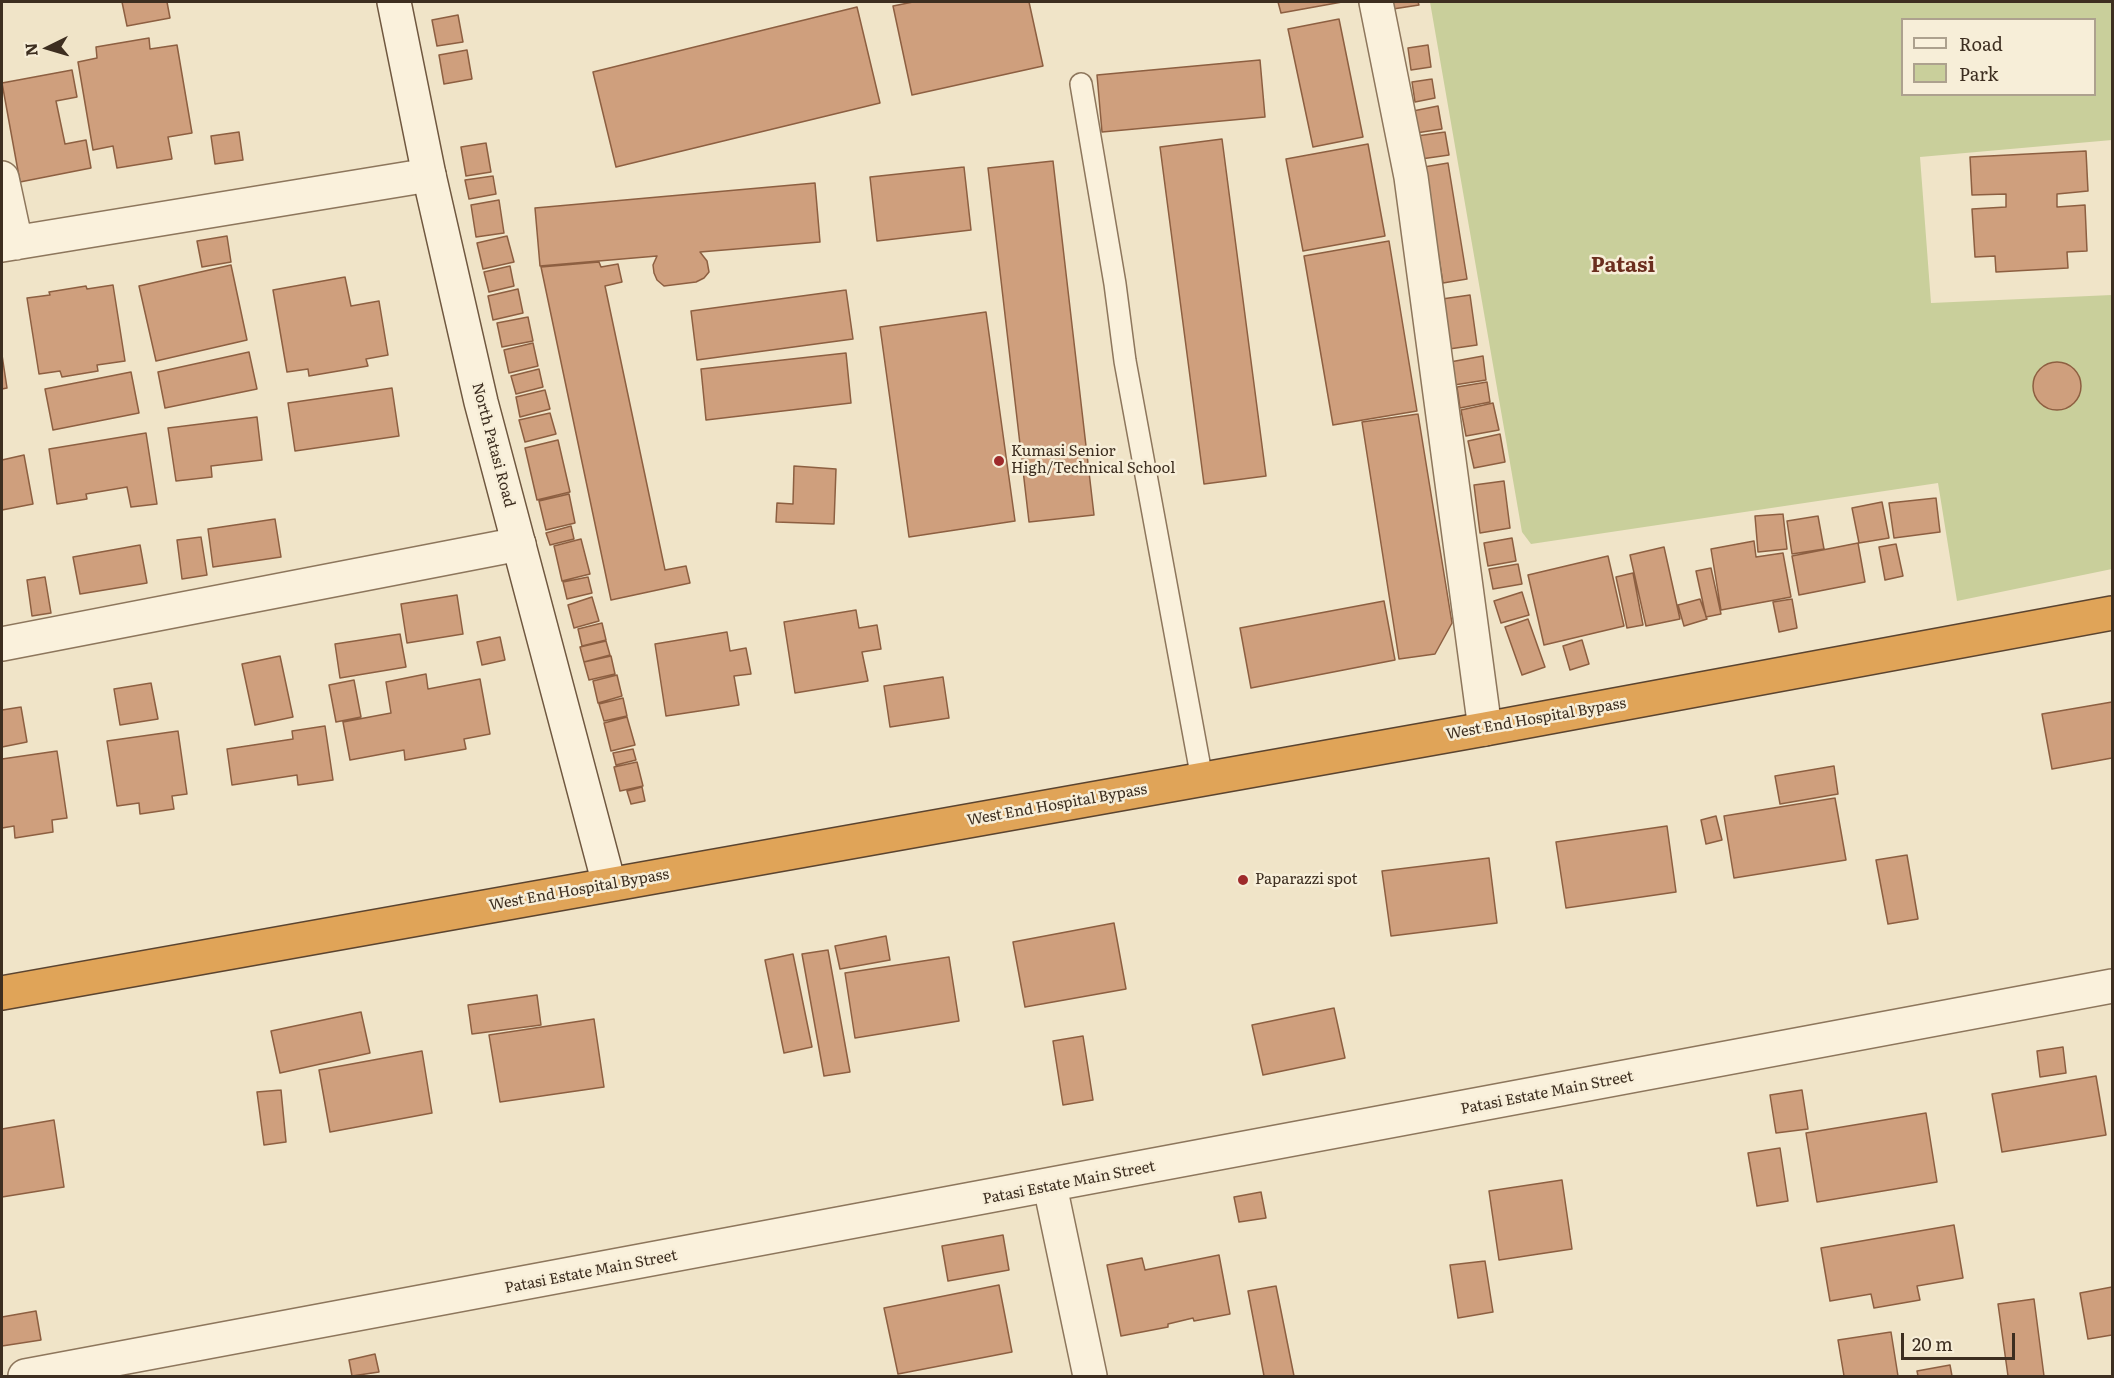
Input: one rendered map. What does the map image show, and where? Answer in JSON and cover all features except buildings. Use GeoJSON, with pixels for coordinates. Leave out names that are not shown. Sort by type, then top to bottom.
{"type":"FeatureCollection","features":[{"type":"Feature","properties":{"kind":"highway","name":"West End Hospital Bypass"},"geometry":{"type":"LineString","coordinates":[[2,993],[1485,729],[2112,613]]}},
{"type":"Feature","properties":{"kind":"street","name":"North Patasi Road"},"geometry":{"type":"LineString","coordinates":[[394,2],[429,175],[481,402],[609,884]]}},
{"type":"Feature","properties":{"kind":"street"},"geometry":{"type":"LineString","coordinates":[[1376,2],[1411,177],[1485,729]]}},
{"type":"Feature","properties":{"kind":"street"},"geometry":{"type":"LineString","coordinates":[[2,178],[9,244],[429,175]]}},
{"type":"Feature","properties":{"kind":"street"},"geometry":{"type":"LineString","coordinates":[[2,644],[519,544]]}},
{"type":"Feature","properties":{"kind":"street","name":"Patasi Estate Main Street"},"geometry":{"type":"LineString","coordinates":[[25,1377],[93,1371],[1050,1186],[2112,986]]}},
{"type":"Feature","properties":{"kind":"street"},"geometry":{"type":"LineString","coordinates":[[1050,1186],[1090,1377]]}},
{"type":"Feature","properties":{"kind":"lane"},"geometry":{"type":"LineString","coordinates":[[1081,84],[1115,284],[1125,361],[1202,779]]}},
{"type":"Feature","properties":{"kind":"green space"},"geometry":{"type":"Polygon","coordinates":[[[1430,2],[2112,2],[2112,140],[1920,157],[1931,303],[2112,295],[2112,569],[1957,601],[1938,483],[1531,544],[1522,532],[1430,2]]]}},
{"type":"Feature","properties":{"kind":"place","name":"Kumasi Senior High/Technical School"},"geometry":{"type":"Point","coordinates":[999,461]}},
{"type":"Feature","properties":{"kind":"place","name":"Paparazzi spot"},"geometry":{"type":"Point","coordinates":[1243,880]}},
{"type":"Feature","properties":{"kind":"district","name":"Patasi"},"geometry":{"type":"Point","coordinates":[1623,266]}}]}
